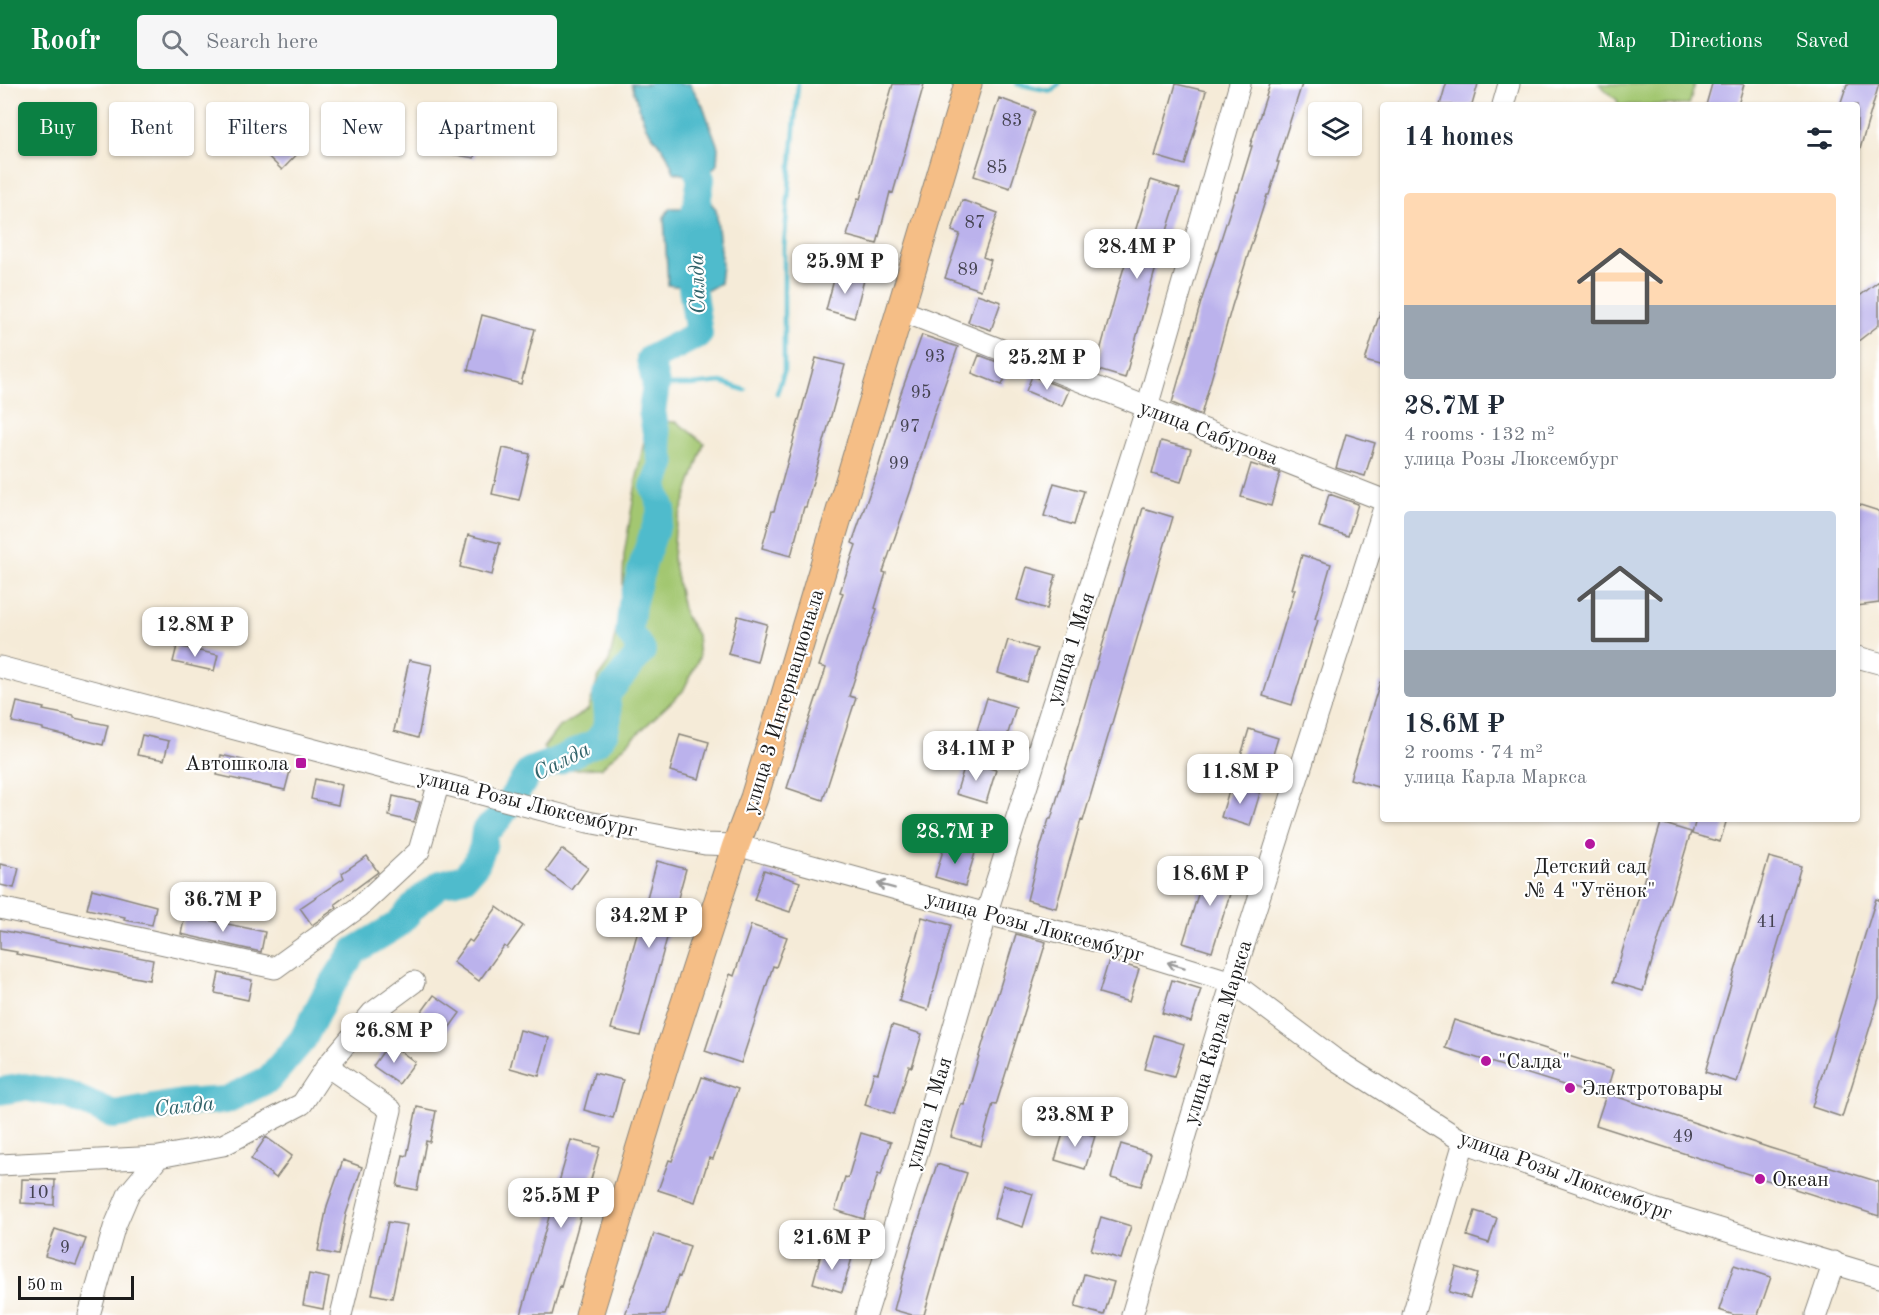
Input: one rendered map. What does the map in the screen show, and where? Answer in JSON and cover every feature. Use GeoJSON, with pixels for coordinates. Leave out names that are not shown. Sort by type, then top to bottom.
{"type":"FeatureCollection","features":[{"type":"Feature","properties":{"kind":"main road","name":"улица 3 Интернационала"},"geometry":{"type":"LineString","coordinates":[[589,1315],[667,1058],[764,764],[968,84]]}},
{"type":"Feature","properties":{"kind":"street","name":"улица 1 Мая"},"geometry":{"type":"LineString","coordinates":[[866,1315],[987,914],[1147,407],[1240,84]]}},
{"type":"Feature","properties":{"kind":"street"},"geometry":{"type":"LineString","coordinates":[[1504,102],[1509,84]]}},
{"type":"Feature","properties":{"kind":"street","name":"улица Сабурова"},"geometry":{"type":"LineString","coordinates":[[900,310],[1380,499]]}},
{"type":"Feature","properties":{"kind":"street","name":"улица Карла Маркса"},"geometry":{"type":"LineString","coordinates":[[1132,1315],[1232,982],[1380,520]]}},
{"type":"Feature","properties":{"kind":"street"},"geometry":{"type":"LineString","coordinates":[[1860,658],[1879,663]]}},
{"type":"Feature","properties":{"kind":"street","name":"улица Розы Люксембург"},"geometry":{"type":"LineString","coordinates":[[0,667],[588,822],[705,843],[736,845],[987,914],[1112,945],[1232,982],[1333,1058],[1464,1142],[1654,1209],[1879,1277]]}},
{"type":"Feature","properties":{"kind":"street"},"geometry":{"type":"LineString","coordinates":[[0,908],[275,968],[359,907],[419,851],[439,782]]}},
{"type":"Feature","properties":{"kind":"street"},"geometry":{"type":"LineString","coordinates":[[0,1165],[159,1157],[223,1145],[302,1104],[327,1065],[372,1013],[414,981]]}},
{"type":"Feature","properties":{"kind":"street"},"geometry":{"type":"LineString","coordinates":[[327,1065],[391,1110],[341,1315]]}},
{"type":"Feature","properties":{"kind":"street"},"geometry":{"type":"LineString","coordinates":[[1413,1315],[1464,1142]]}},
{"type":"Feature","properties":{"kind":"street"},"geometry":{"type":"LineString","coordinates":[[89,1315],[114,1228],[129,1193],[159,1157]]}},
{"type":"Feature","properties":{"kind":"street"},"geometry":{"type":"LineString","coordinates":[[1816,1315],[1834,1262]]}},
{"type":"Feature","properties":{"kind":"green space"},"geometry":{"type":"Polygon","coordinates":[[[1599,84],[1695,84],[1690,102],[1618,101],[1599,84]]]}},
{"type":"Feature","properties":{"kind":"green space"},"geometry":{"type":"Polygon","coordinates":[[[654,421],[677,422],[704,443],[675,530],[673,559],[684,614],[697,635],[699,658],[683,691],[601,768],[573,769],[557,761],[543,748],[558,728],[588,710],[599,676],[609,662],[622,605],[624,555],[639,465],[648,424],[654,421]]]}},
{"type":"Feature","properties":{"kind":"water"},"geometry":{"type":"Polygon","coordinates":[[[631,84],[690,84],[703,106],[718,147],[717,165],[701,179],[674,172],[666,153],[646,127],[631,84]]]}},
{"type":"Feature","properties":{"kind":"water"},"geometry":{"type":"Polygon","coordinates":[[[710,202],[716,209],[722,265],[720,283],[708,290],[668,285],[664,217],[670,208],[696,208],[710,202]]]}},
{"type":"Feature","properties":{"kind":"building"},"geometry":{"type":"Polygon","coordinates":[[[893,84],[924,84],[893,193],[890,192],[877,244],[847,236],[893,84]]]}},
{"type":"Feature","properties":{"kind":"building"},"geometry":{"type":"Polygon","coordinates":[[[1176,84],[1206,91],[1185,165],[1155,156],[1176,84]]]}},
{"type":"Feature","properties":{"kind":"building"},"geometry":{"type":"Polygon","coordinates":[[[1270,84],[1302,84],[1269,195],[1267,195],[1232,306],[1201,415],[1172,403],[1201,302],[1236,192],[1238,192],[1270,84]]]}},
{"type":"Feature","properties":{"kind":"building"},"geometry":{"type":"Polygon","coordinates":[[[1446,84],[1478,84],[1473,102],[1441,102],[1446,84]]]}},
{"type":"Feature","properties":{"kind":"building"},"geometry":{"type":"Polygon","coordinates":[[[1712,84],[1744,84],[1739,102],[1707,102],[1712,84]]]}},
{"type":"Feature","properties":{"kind":"building"},"geometry":{"type":"Polygon","coordinates":[[[1847,84],[1879,84],[1860,149],[1860,102],[1841,102],[1847,84]]]}},
{"type":"Feature","properties":{"kind":"building"},"geometry":{"type":"Polygon","coordinates":[[[999,98],[1035,111],[1010,188],[974,176],[999,98]]]}},
{"type":"Feature","properties":{"kind":"building"},"geometry":{"type":"Polygon","coordinates":[[[268,156],[295,156],[282,170],[268,156]]]}},
{"type":"Feature","properties":{"kind":"building"},"geometry":{"type":"Polygon","coordinates":[[[1151,180],[1180,189],[1125,378],[1095,369],[1151,180]]]}},
{"type":"Feature","properties":{"kind":"building"},"geometry":{"type":"Polygon","coordinates":[[[962,200],[998,213],[983,257],[991,260],[981,290],[945,278],[960,234],[952,231],[962,200]]]}},
{"type":"Feature","properties":{"kind":"building"},"geometry":{"type":"Polygon","coordinates":[[[836,272],[864,280],[854,318],[826,310],[836,272]]]}},
{"type":"Feature","properties":{"kind":"building"},"geometry":{"type":"Polygon","coordinates":[[[1879,281],[1879,325],[1860,340],[1860,296],[1879,281]]]}},
{"type":"Feature","properties":{"kind":"building"},"geometry":{"type":"Polygon","coordinates":[[[977,294],[1001,302],[991,330],[968,322],[977,294]]]}},
{"type":"Feature","properties":{"kind":"building"},"geometry":{"type":"Polygon","coordinates":[[[1380,312],[1380,365],[1365,361],[1380,312]]]}},
{"type":"Feature","properties":{"kind":"building"},"geometry":{"type":"Polygon","coordinates":[[[482,315],[535,329],[521,384],[468,370],[482,315]]]}},
{"type":"Feature","properties":{"kind":"building"},"geometry":{"type":"Polygon","coordinates":[[[922,335],[958,347],[883,572],[886,573],[875,608],[877,609],[849,696],[856,698],[823,800],[787,788],[826,668],[819,666],[856,545],[852,543],[922,335]]]}},
{"type":"Feature","properties":{"kind":"building"},"geometry":{"type":"Polygon","coordinates":[[[979,355],[1010,367],[1002,385],[972,373],[979,355]]]}},
{"type":"Feature","properties":{"kind":"building"},"geometry":{"type":"Polygon","coordinates":[[[816,358],[845,365],[791,556],[762,548],[816,358]]]}},
{"type":"Feature","properties":{"kind":"building"},"geometry":{"type":"Polygon","coordinates":[[[1032,376],[1069,390],[1062,406],[1026,391],[1032,376]]]}},
{"type":"Feature","properties":{"kind":"building"},"geometry":{"type":"Polygon","coordinates":[[[1346,434],[1375,443],[1365,476],[1336,468],[1346,434]]]}},
{"type":"Feature","properties":{"kind":"building"},"geometry":{"type":"Polygon","coordinates":[[[1161,441],[1191,449],[1181,482],[1152,474],[1161,441]]]}},
{"type":"Feature","properties":{"kind":"building"},"geometry":{"type":"Polygon","coordinates":[[[503,448],[530,454],[519,500],[492,494],[503,448]]]}},
{"type":"Feature","properties":{"kind":"building"},"geometry":{"type":"Polygon","coordinates":[[[1251,464],[1280,473],[1271,506],[1241,497],[1251,464]]]}},
{"type":"Feature","properties":{"kind":"building"},"geometry":{"type":"Polygon","coordinates":[[[1054,483],[1084,491],[1074,525],[1044,516],[1054,483]]]}},
{"type":"Feature","properties":{"kind":"building"},"geometry":{"type":"Polygon","coordinates":[[[1329,494],[1358,504],[1348,536],[1319,527],[1329,494]]]}},
{"type":"Feature","properties":{"kind":"building"},"geometry":{"type":"Polygon","coordinates":[[[1860,505],[1879,511],[1879,603],[1860,606],[1860,505]]]}},
{"type":"Feature","properties":{"kind":"building"},"geometry":{"type":"Polygon","coordinates":[[[1143,508],[1173,517],[1056,908],[1027,900],[1039,852],[1049,819],[1051,819],[1143,508]]]}},
{"type":"Feature","properties":{"kind":"building"},"geometry":{"type":"Polygon","coordinates":[[[468,535],[500,543],[492,575],[460,567],[468,535]]]}},
{"type":"Feature","properties":{"kind":"building"},"geometry":{"type":"Polygon","coordinates":[[[1302,555],[1331,564],[1315,619],[1318,620],[1292,705],[1263,696],[1295,589],[1292,589],[1302,555]]]}},
{"type":"Feature","properties":{"kind":"building"},"geometry":{"type":"Polygon","coordinates":[[[1027,567],[1056,575],[1047,609],[1017,600],[1027,567]]]}},
{"type":"Feature","properties":{"kind":"building"},"geometry":{"type":"Polygon","coordinates":[[[738,616],[767,624],[757,662],[728,654],[738,616]]]}},
{"type":"Feature","properties":{"kind":"building"},"geometry":{"type":"Polygon","coordinates":[[[1008,640],[1037,649],[1027,682],[998,673],[1008,640]]]}},
{"type":"Feature","properties":{"kind":"building"},"geometry":{"type":"Polygon","coordinates":[[[177,646],[218,655],[214,671],[173,662],[177,646]]]}},
{"type":"Feature","properties":{"kind":"building"},"geometry":{"type":"Polygon","coordinates":[[[409,660],[432,665],[418,738],[394,731],[409,660]]]}},
{"type":"Feature","properties":{"kind":"building"},"geometry":{"type":"Polygon","coordinates":[[[1380,682],[1380,788],[1350,779],[1380,682]]]}},
{"type":"Feature","properties":{"kind":"building"},"geometry":{"type":"Polygon","coordinates":[[[987,698],[1016,707],[1006,740],[977,731],[987,698]]]}},
{"type":"Feature","properties":{"kind":"building"},"geometry":{"type":"Polygon","coordinates":[[[17,702],[108,725],[103,745],[12,722],[17,702]]]}},
{"type":"Feature","properties":{"kind":"building"},"geometry":{"type":"Polygon","coordinates":[[[1249,729],[1278,738],[1268,771],[1239,762],[1249,729]]]}},
{"type":"Feature","properties":{"kind":"building"},"geometry":{"type":"Polygon","coordinates":[[[680,734],[709,742],[699,779],[670,771],[680,734]]]}},
{"type":"Feature","properties":{"kind":"building"},"geometry":{"type":"Polygon","coordinates":[[[142,735],[169,741],[164,760],[137,755],[142,735]]]}},
{"type":"Feature","properties":{"kind":"building"},"geometry":{"type":"Polygon","coordinates":[[[221,755],[290,771],[285,790],[217,775],[221,755]]]}},
{"type":"Feature","properties":{"kind":"building"},"geometry":{"type":"Polygon","coordinates":[[[966,761],[996,770],[986,803],[956,794],[966,761]]]}},
{"type":"Feature","properties":{"kind":"building"},"geometry":{"type":"Polygon","coordinates":[[[315,779],[342,785],[338,805],[311,799],[315,779]]]}},
{"type":"Feature","properties":{"kind":"building"},"geometry":{"type":"Polygon","coordinates":[[[1231,784],[1260,793],[1250,826],[1221,817],[1231,784]]]}},
{"type":"Feature","properties":{"kind":"building"},"geometry":{"type":"Polygon","coordinates":[[[393,796],[420,802],[414,822],[389,816],[393,796]]]}},
{"type":"Feature","properties":{"kind":"building"},"geometry":{"type":"Polygon","coordinates":[[[1695,822],[1726,822],[1720,842],[1692,834],[1695,822]]]}},
{"type":"Feature","properties":{"kind":"building"},"geometry":{"type":"Polygon","coordinates":[[[1661,823],[1691,832],[1643,991],[1613,982],[1661,823]]]}},
{"type":"Feature","properties":{"kind":"building"},"geometry":{"type":"Polygon","coordinates":[[[945,844],[975,853],[965,886],[935,877],[945,844]]]}},
{"type":"Feature","properties":{"kind":"building"},"geometry":{"type":"Polygon","coordinates":[[[562,849],[588,868],[572,890],[546,871],[562,849]]]}},
{"type":"Feature","properties":{"kind":"building"},"geometry":{"type":"Polygon","coordinates":[[[367,856],[378,872],[335,904],[337,907],[312,925],[300,908],[344,878],[342,873],[367,856]]]}},
{"type":"Feature","properties":{"kind":"building"},"geometry":{"type":"Polygon","coordinates":[[[1769,857],[1801,866],[1737,1082],[1705,1072],[1769,857]]]}},
{"type":"Feature","properties":{"kind":"building"},"geometry":{"type":"Polygon","coordinates":[[[657,861],[686,869],[640,1036],[611,1029],[657,861]]]}},
{"type":"Feature","properties":{"kind":"building"},"geometry":{"type":"Polygon","coordinates":[[[1208,862],[1237,871],[1212,952],[1183,943],[1208,862]]]}},
{"type":"Feature","properties":{"kind":"building"},"geometry":{"type":"Polygon","coordinates":[[[0,864],[19,868],[14,888],[0,885],[0,864]]]}},
{"type":"Feature","properties":{"kind":"building"},"geometry":{"type":"Polygon","coordinates":[[[764,870],[800,882],[790,912],[754,900],[764,870]]]}},
{"type":"Feature","properties":{"kind":"building"},"geometry":{"type":"Polygon","coordinates":[[[92,889],[156,906],[152,925],[124,920],[125,917],[87,909],[92,889]]]}},
{"type":"Feature","properties":{"kind":"building"},"geometry":{"type":"Polygon","coordinates":[[[1876,899],[1879,900],[1879,998],[1842,1117],[1812,1107],[1876,899]]]}},
{"type":"Feature","properties":{"kind":"building"},"geometry":{"type":"Polygon","coordinates":[[[497,907],[523,926],[507,948],[504,946],[479,981],[453,962],[469,940],[472,942],[497,907]]]}},
{"type":"Feature","properties":{"kind":"building"},"geometry":{"type":"Polygon","coordinates":[[[185,915],[265,932],[261,952],[181,934],[185,915]]]}},
{"type":"Feature","properties":{"kind":"building"},"geometry":{"type":"Polygon","coordinates":[[[922,917],[951,925],[928,1010],[899,1001],[922,917]]]}},
{"type":"Feature","properties":{"kind":"building"},"geometry":{"type":"Polygon","coordinates":[[[751,925],[787,937],[776,967],[773,966],[741,1063],[705,1051],[730,974],[734,976],[751,925]]]}},
{"type":"Feature","properties":{"kind":"building"},"geometry":{"type":"Polygon","coordinates":[[[0,930],[153,960],[149,980],[0,949],[0,930]]]}},
{"type":"Feature","properties":{"kind":"building"},"geometry":{"type":"Polygon","coordinates":[[[1016,934],[1046,942],[996,1105],[993,1104],[981,1146],[951,1137],[961,1104],[964,1105],[1016,934]]]}},
{"type":"Feature","properties":{"kind":"building"},"geometry":{"type":"Polygon","coordinates":[[[1109,960],[1139,969],[1129,1002],[1099,993],[1109,960]]]}},
{"type":"Feature","properties":{"kind":"building"},"geometry":{"type":"Polygon","coordinates":[[[219,973],[252,980],[248,1000],[215,993],[219,973]]]}},
{"type":"Feature","properties":{"kind":"building"},"geometry":{"type":"Polygon","coordinates":[[[1172,980],[1201,989],[1191,1022],[1162,1013],[1172,980]]]}},
{"type":"Feature","properties":{"kind":"building"},"geometry":{"type":"Polygon","coordinates":[[[434,995],[460,1013],[444,1035],[418,1017],[434,995]]]}},
{"type":"Feature","properties":{"kind":"building"},"geometry":{"type":"Polygon","coordinates":[[[1454,1020],[1613,1070],[1606,1093],[1879,1182],[1879,1216],[1596,1125],[1605,1098],[1445,1048],[1454,1020]]]}},
{"type":"Feature","properties":{"kind":"building"},"geometry":{"type":"Polygon","coordinates":[[[892,1025],[922,1034],[894,1114],[865,1105],[874,1072],[878,1073],[892,1025]]]}},
{"type":"Feature","properties":{"kind":"building"},"geometry":{"type":"Polygon","coordinates":[[[520,1030],[549,1038],[539,1076],[510,1068],[520,1030]]]}},
{"type":"Feature","properties":{"kind":"building"},"geometry":{"type":"Polygon","coordinates":[[[1154,1035],[1184,1044],[1174,1077],[1144,1069],[1154,1035]]]}},
{"type":"Feature","properties":{"kind":"building"},"geometry":{"type":"Polygon","coordinates":[[[389,1043],[415,1062],[399,1084],[373,1066],[389,1043]]]}},
{"type":"Feature","properties":{"kind":"building"},"geometry":{"type":"Polygon","coordinates":[[[594,1073],[623,1080],[613,1118],[584,1110],[594,1073]]]}},
{"type":"Feature","properties":{"kind":"building"},"geometry":{"type":"Polygon","coordinates":[[[702,1077],[738,1089],[713,1159],[709,1158],[695,1202],[658,1190],[669,1160],[672,1161],[702,1077]]]}},
{"type":"Feature","properties":{"kind":"building"},"geometry":{"type":"Polygon","coordinates":[[[417,1107],[436,1111],[430,1142],[426,1141],[417,1190],[397,1186],[403,1155],[407,1156],[417,1107]]]}},
{"type":"Feature","properties":{"kind":"building"},"geometry":{"type":"Polygon","coordinates":[[[1065,1127],[1095,1136],[1085,1169],[1055,1160],[1065,1127]]]}},
{"type":"Feature","properties":{"kind":"building"},"geometry":{"type":"Polygon","coordinates":[[[861,1133],[891,1142],[864,1219],[835,1210],[845,1177],[848,1178],[861,1133]]]}},
{"type":"Feature","properties":{"kind":"building"},"geometry":{"type":"Polygon","coordinates":[[[266,1137],[292,1156],[276,1178],[251,1159],[266,1137]]]}},
{"type":"Feature","properties":{"kind":"building"},"geometry":{"type":"Polygon","coordinates":[[[571,1140],[600,1147],[561,1287],[552,1315],[521,1315],[571,1140]]]}},
{"type":"Feature","properties":{"kind":"building"},"geometry":{"type":"Polygon","coordinates":[[[1121,1144],[1151,1153],[1141,1186],[1111,1178],[1121,1144]]]}},
{"type":"Feature","properties":{"kind":"building"},"geometry":{"type":"Polygon","coordinates":[[[343,1160],[362,1167],[346,1214],[338,1255],[318,1251],[327,1206],[343,1160]]]}},
{"type":"Feature","properties":{"kind":"building"},"geometry":{"type":"Polygon","coordinates":[[[937,1164],[967,1173],[924,1315],[912,1315],[894,1310],[913,1239],[937,1164]]]}},
{"type":"Feature","properties":{"kind":"building"},"geometry":{"type":"Polygon","coordinates":[[[22,1179],[55,1180],[54,1205],[21,1203],[22,1179]]]}},
{"type":"Feature","properties":{"kind":"building"},"geometry":{"type":"Polygon","coordinates":[[[1003,1185],[1033,1194],[1023,1227],[994,1218],[1003,1185]]]}},
{"type":"Feature","properties":{"kind":"building"},"geometry":{"type":"Polygon","coordinates":[[[1475,1211],[1497,1218],[1489,1243],[1467,1236],[1475,1211]]]}},
{"type":"Feature","properties":{"kind":"building"},"geometry":{"type":"Polygon","coordinates":[[[1101,1217],[1131,1226],[1121,1259],[1091,1250],[1101,1217]]]}},
{"type":"Feature","properties":{"kind":"building"},"geometry":{"type":"Polygon","coordinates":[[[388,1222],[407,1225],[392,1298],[372,1294],[388,1222]]]}},
{"type":"Feature","properties":{"kind":"building"},"geometry":{"type":"Polygon","coordinates":[[[55,1229],[86,1239],[76,1265],[45,1256],[55,1229]]]}},
{"type":"Feature","properties":{"kind":"building"},"geometry":{"type":"Polygon","coordinates":[[[654,1234],[690,1246],[680,1277],[678,1276],[665,1315],[625,1315],[654,1234]]]}},
{"type":"Feature","properties":{"kind":"building"},"geometry":{"type":"Polygon","coordinates":[[[822,1250],[852,1258],[842,1292],[813,1283],[822,1250]]]}},
{"type":"Feature","properties":{"kind":"building"},"geometry":{"type":"Polygon","coordinates":[[[1734,1265],[1771,1277],[1758,1315],[1734,1315],[1719,1310],[1734,1265]]]}},
{"type":"Feature","properties":{"kind":"building"},"geometry":{"type":"Polygon","coordinates":[[[1456,1267],[1478,1274],[1470,1298],[1449,1292],[1456,1267]]]}},
{"type":"Feature","properties":{"kind":"building"},"geometry":{"type":"Polygon","coordinates":[[[309,1274],[329,1278],[323,1309],[303,1305],[309,1274]]]}},
{"type":"Feature","properties":{"kind":"building"},"geometry":{"type":"Polygon","coordinates":[[[1084,1274],[1114,1282],[1104,1315],[1075,1307],[1084,1274]]]}},
{"type":"Feature","properties":{"kind":"waterway","name":"Салда"},"geometry":{"type":"LineString","coordinates":[[0,1091],[24,1087],[68,1095],[114,1115],[182,1103],[226,1100],[269,1079],[303,1039],[325,996],[354,951],[397,925],[420,900],[440,884],[464,878],[476,864],[483,847],[485,831],[497,821],[530,771],[597,742],[605,731],[608,717],[606,695],[642,651],[629,632],[632,605],[644,560],[662,509],[654,487],[662,464],[652,411],[656,385],[650,359],[699,334],[692,287],[696,208],[701,179],[681,133],[664,84]]}},
{"type":"Feature","properties":{"kind":"waterway"},"geometry":{"type":"LineString","coordinates":[[777,393],[784,372],[784,246],[798,84]]}},
{"type":"Feature","properties":{"kind":"waterway"},"geometry":{"type":"LineString","coordinates":[[1017,84],[1051,91],[1059,84]]}},
{"type":"Feature","properties":{"kind":"waterway"},"geometry":{"type":"LineString","coordinates":[[656,385],[721,382],[745,390]]}},
{"type":"Feature","properties":{"kind":"place","name":"Автошкола"},"geometry":{"type":"Point","coordinates":[301,763]}},
{"type":"Feature","properties":{"kind":"place","name":"Детский сад № 4 \"Утёнок\""},"geometry":{"type":"Point","coordinates":[1590,844]}},
{"type":"Feature","properties":{"kind":"place","name":"\"Салда\""},"geometry":{"type":"Point","coordinates":[1486,1061]}},
{"type":"Feature","properties":{"kind":"place","name":"Электротовары"},"geometry":{"type":"Point","coordinates":[1570,1088]}},
{"type":"Feature","properties":{"kind":"place","name":"Океан"},"geometry":{"type":"Point","coordinates":[1760,1179]}}]}
